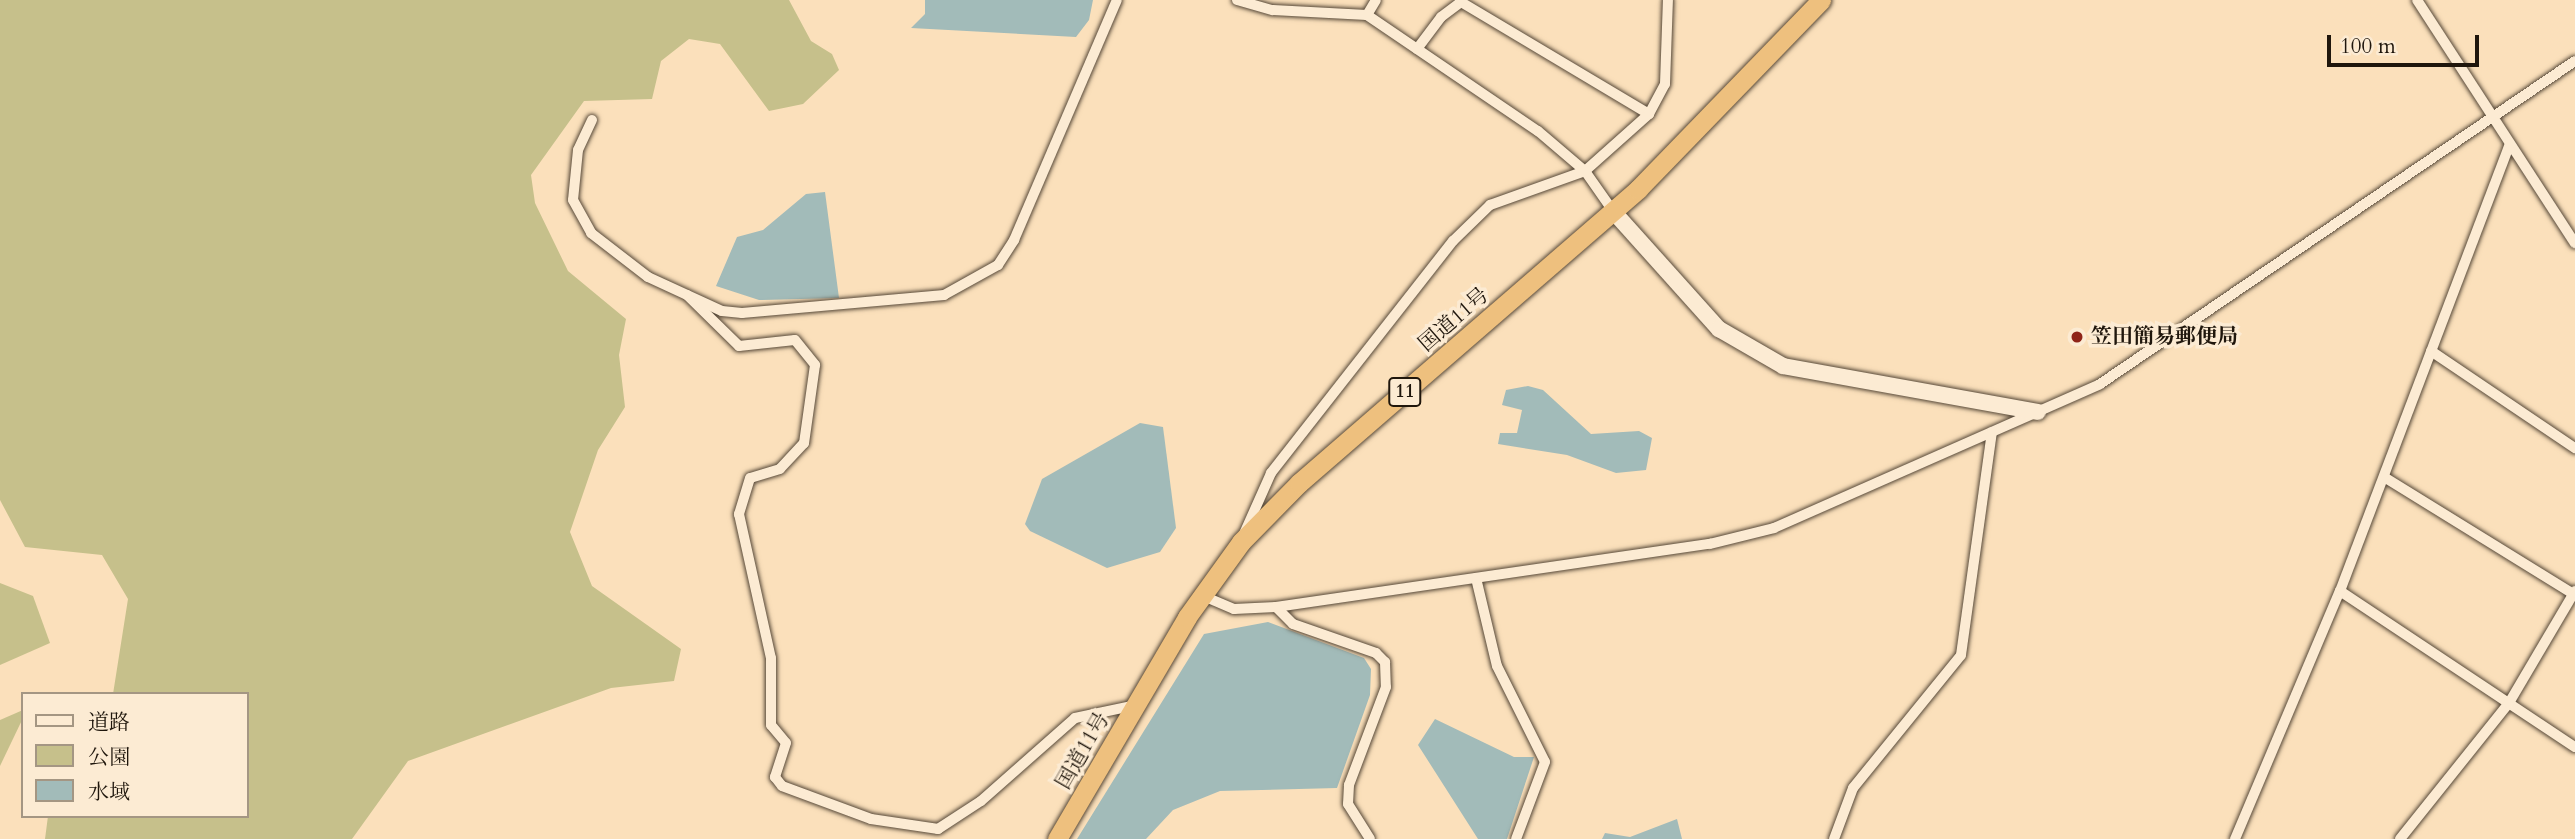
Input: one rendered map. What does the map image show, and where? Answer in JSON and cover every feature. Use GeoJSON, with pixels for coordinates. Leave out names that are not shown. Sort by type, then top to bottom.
{"type":"FeatureCollection","features":[{"type":"Feature","properties":{"kind":"highway","name":"国道11号"},"geometry":{"type":"LineString","coordinates":[[1057,839],[1201,595],[1241,542],[1299,483],[1613,211],[1821,0]]}},
{"type":"Feature","properties":{"kind":"street"},"geometry":{"type":"LineString","coordinates":[[592,120],[572,175],[581,219],[618,257],[687,295],[742,313],[944,295],[984,276],[1014,240],[1117,0]]}},
{"type":"Feature","properties":{"kind":"street"},"geometry":{"type":"LineString","coordinates":[[1237,0],[1273,10],[1367,15],[1584,171],[1613,211],[1718,329],[1783,366],[2038,412]]}},
{"type":"Feature","properties":{"kind":"street"},"geometry":{"type":"LineString","coordinates":[[1367,15],[1376,0]]}},
{"type":"Feature","properties":{"kind":"street"},"geometry":{"type":"LineString","coordinates":[[1241,542],[1265,481],[1453,241],[1490,205],[1584,171],[1649,114],[1665,84],[1668,0]]}},
{"type":"Feature","properties":{"kind":"street"},"geometry":{"type":"LineString","coordinates":[[2417,0],[2496,114],[2510,144],[2575,243]]}},
{"type":"Feature","properties":{"kind":"street"},"geometry":{"type":"LineString","coordinates":[[1417,49],[1461,2],[1649,114]]}},
{"type":"Feature","properties":{"kind":"street"},"geometry":{"type":"LineString","coordinates":[[1201,595],[1234,610],[1276,607],[1710,544],[1774,528],[2100,384],[2575,61]]}},
{"type":"Feature","properties":{"kind":"street"},"geometry":{"type":"LineString","coordinates":[[2235,839],[2340,591],[2510,144]]}},
{"type":"Feature","properties":{"kind":"street"},"geometry":{"type":"LineString","coordinates":[[687,295],[739,346],[795,340],[815,365],[804,443],[780,469],[750,478],[739,514],[771,658],[771,725],[786,743],[775,777],[782,786],[871,818],[938,829],[981,801],[1075,718],[1136,705]]}},
{"type":"Feature","properties":{"kind":"street"},"geometry":{"type":"LineString","coordinates":[[2431,351],[2575,447]]}},
{"type":"Feature","properties":{"kind":"street"},"geometry":{"type":"LineString","coordinates":[[1834,839],[1853,788],[1961,655],[1992,432]]}},
{"type":"Feature","properties":{"kind":"street"},"geometry":{"type":"LineString","coordinates":[[2384,477],[2574,593],[2510,703],[2400,839]]}},
{"type":"Feature","properties":{"kind":"street"},"geometry":{"type":"LineString","coordinates":[[1476,578],[1497,667],[1545,762],[1516,839]]}},
{"type":"Feature","properties":{"kind":"street"},"geometry":{"type":"LineString","coordinates":[[2340,591],[2575,747]]}},
{"type":"Feature","properties":{"kind":"street"},"geometry":{"type":"LineString","coordinates":[[1276,607],[1293,624],[1376,653],[1385,662],[1385,687],[1349,785],[1348,804],[1370,839]]}},
{"type":"Feature","properties":{"kind":"green space"},"geometry":{"type":"Polygon","coordinates":[[[0,0],[789,0],[811,41],[832,54],[839,70],[803,104],[769,111],[720,44],[689,39],[661,61],[652,99],[584,101],[531,175],[535,203],[568,271],[626,319],[619,355],[625,407],[598,450],[570,532],[592,586],[681,649],[674,681],[611,688],[408,761],[352,839],[45,839],[48,818],[248,818],[248,692],[113,692],[128,599],[102,555],[25,547],[0,500],[0,0]]]}},
{"type":"Feature","properties":{"kind":"green space"},"geometry":{"type":"Polygon","coordinates":[[[0,583],[33,596],[50,643],[0,665],[0,583]]]}},
{"type":"Feature","properties":{"kind":"green space"},"geometry":{"type":"Polygon","coordinates":[[[21,711],[21,722],[0,766],[0,720],[21,711]]]}},
{"type":"Feature","properties":{"kind":"water"},"geometry":{"type":"Polygon","coordinates":[[[925,0],[1093,0],[1089,20],[1076,37],[911,28],[925,14],[925,0]]]}},
{"type":"Feature","properties":{"kind":"water"},"geometry":{"type":"Polygon","coordinates":[[[825,192],[839,298],[759,300],[716,286],[737,237],[763,230],[806,194],[825,192]]]}},
{"type":"Feature","properties":{"kind":"water"},"geometry":{"type":"Polygon","coordinates":[[[1528,386],[1543,390],[1591,434],[1639,431],[1652,438],[1646,470],[1616,473],[1567,455],[1498,444],[1500,433],[1517,433],[1522,410],[1502,405],[1506,390],[1528,386]]]}},
{"type":"Feature","properties":{"kind":"water"},"geometry":{"type":"Polygon","coordinates":[[[1140,423],[1163,427],[1176,528],[1160,552],[1107,568],[1030,531],[1025,524],[1042,479],[1140,423]]]}},
{"type":"Feature","properties":{"kind":"water"},"geometry":{"type":"Polygon","coordinates":[[[1268,622],[1364,658],[1371,669],[1370,695],[1337,788],[1220,791],[1173,810],[1146,839],[1077,839],[1204,634],[1268,622]]]}},
{"type":"Feature","properties":{"kind":"water"},"geometry":{"type":"Polygon","coordinates":[[[1435,719],[1514,757],[1534,757],[1507,839],[1478,839],[1418,745],[1435,719]]]}},
{"type":"Feature","properties":{"kind":"water"},"geometry":{"type":"Polygon","coordinates":[[[1677,819],[1682,839],[1602,839],[1605,833],[1630,837],[1677,819]]]}},
{"type":"Feature","properties":{"kind":"place","name":"笠田簡易郵便局"},"geometry":{"type":"Point","coordinates":[2077,337]}}]}
